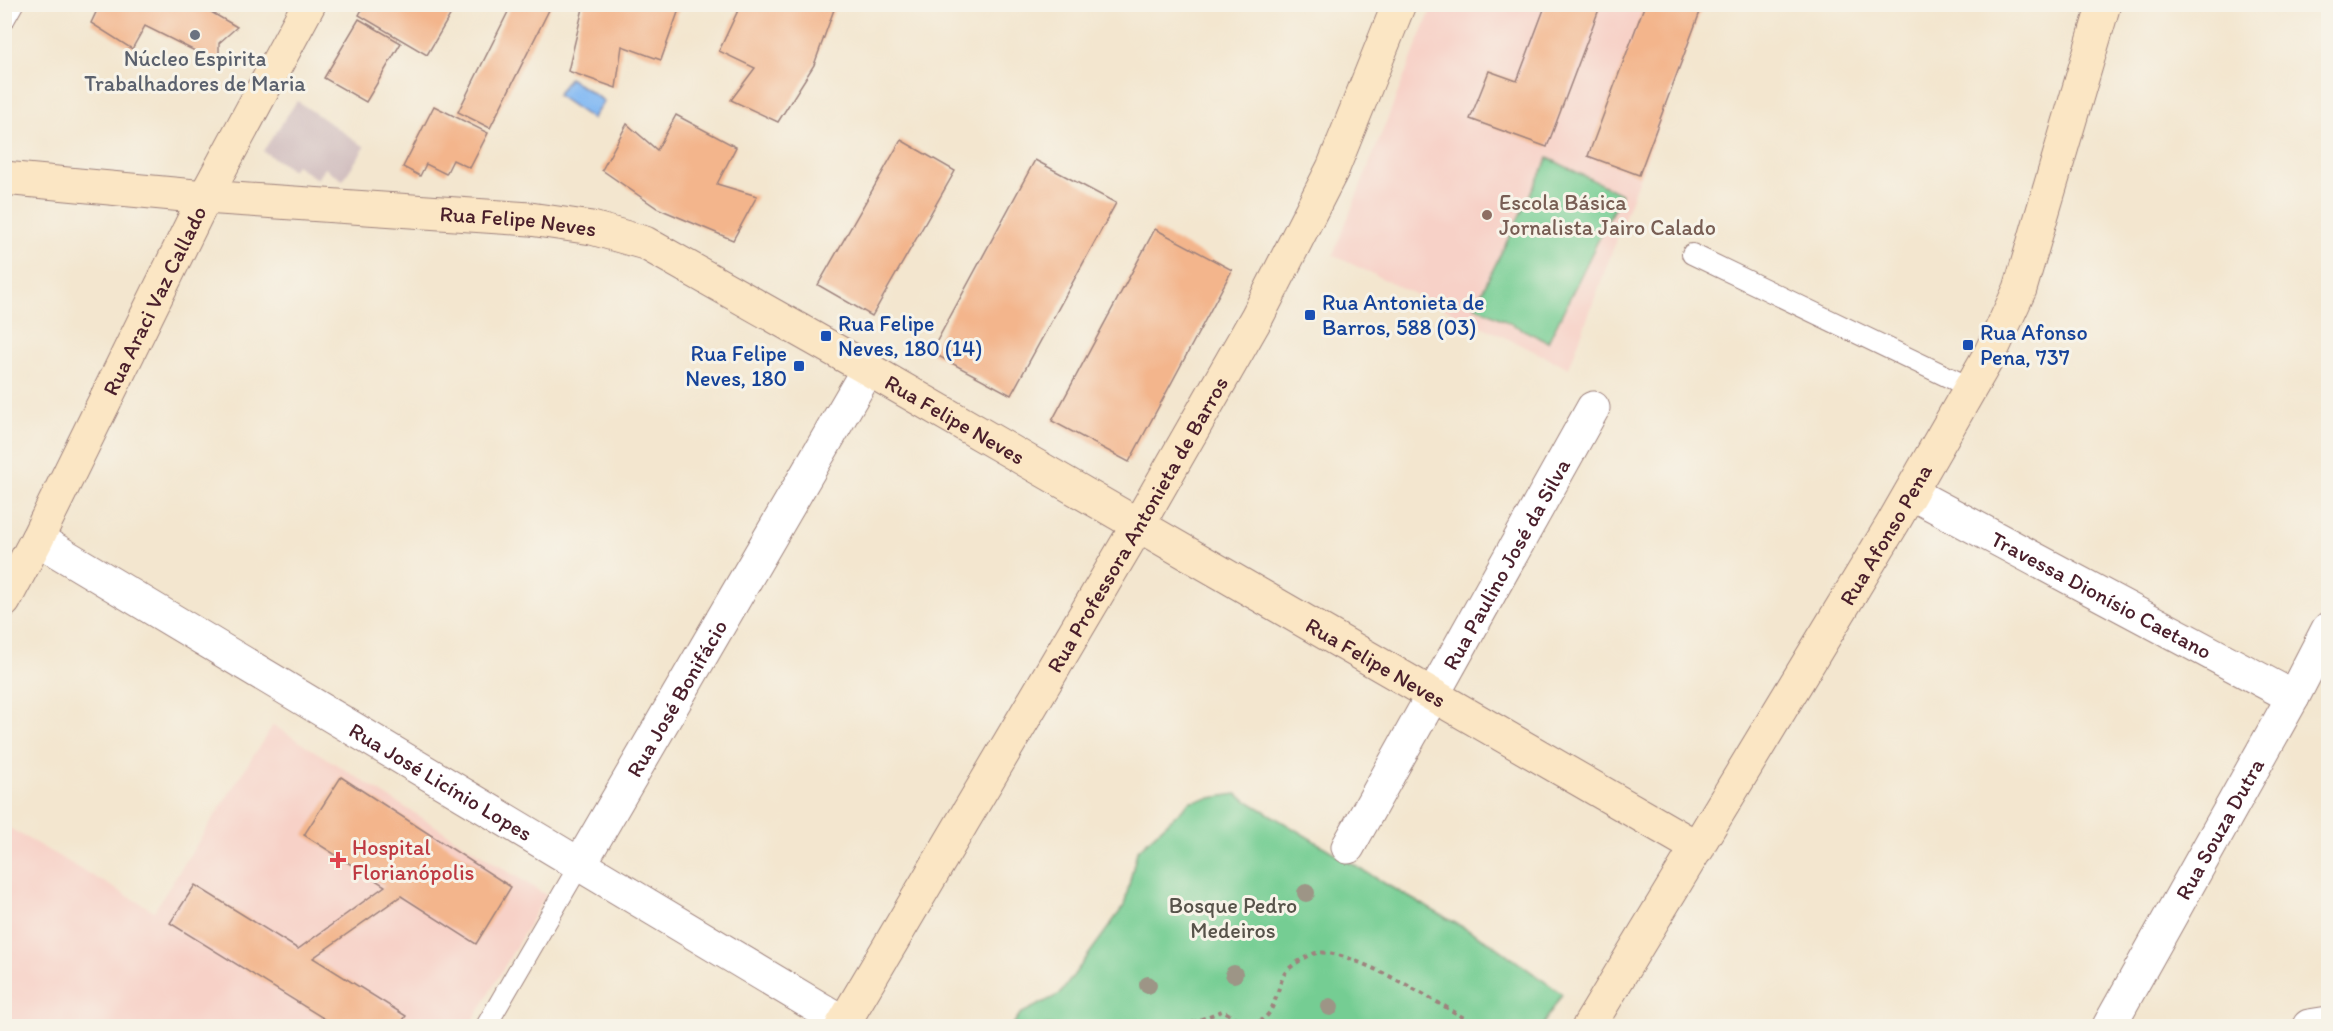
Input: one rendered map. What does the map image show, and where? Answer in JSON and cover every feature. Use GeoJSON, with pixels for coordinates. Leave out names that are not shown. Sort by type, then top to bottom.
{"type":"FeatureCollection","features":[{"type":"Feature","properties":{"kind":"street","name":"Rua Araci Vaz Callado"},"geometry":{"type":"LineString","coordinates":[[4,601],[37,539],[205,197],[309,4]]}},
{"type":"Feature","properties":{"kind":"street","name":"Rua Professora Antonieta de Barros"},"geometry":{"type":"LineString","coordinates":[[843,1025],[1138,525],[1257,317],[1334,168],[1399,4]]}},
{"type":"Feature","properties":{"kind":"street","name":"Rua Afonso Pena"},"geometry":{"type":"LineString","coordinates":[[1589,1026],[1911,493],[1991,352],[2020,289],[2104,4]]}},
{"type":"Feature","properties":{"kind":"street","name":"Rua Felipe Neves"},"geometry":{"type":"LineString","coordinates":[[4,178],[205,197],[531,219],[592,228],[645,243],[868,369],[1698,848]]}},
{"type":"Feature","properties":{"kind":"street","name":"Rua José Bonifácio"},"geometry":{"type":"LineString","coordinates":[[580,864],[868,369]]}},
{"type":"Feature","properties":{"kind":"street","name":"Rua Paulino José da Silva"},"geometry":{"type":"LineString","coordinates":[[1348,847],[1593,408]]}},
{"type":"Feature","properties":{"kind":"street","name":"Travessa Dionísio Caetano"},"geometry":{"type":"LineString","coordinates":[[1911,493],[2293,696]]}},
{"type":"Feature","properties":{"kind":"street","name":"Rua José Licínio Lopes"},"geometry":{"type":"LineString","coordinates":[[37,539],[580,864],[843,1025]]}},
{"type":"Feature","properties":{"kind":"street","name":"Rua Souza Dutra"},"geometry":{"type":"LineString","coordinates":[[2109,1026],[2328,629]]}},
{"type":"Feature","properties":{"kind":"lane"},"geometry":{"type":"LineString","coordinates":[[4,20],[13,4]]}},
{"type":"Feature","properties":{"kind":"lane"},"geometry":{"type":"LineString","coordinates":[[1692,254],[1971,388]]}},
{"type":"Feature","properties":{"kind":"lane","name":"Rua José Bonifácio"},"geometry":{"type":"LineString","coordinates":[[486,1026],[580,864]]}},
{"type":"Feature","properties":{"kind":"path"},"geometry":{"type":"LineString","coordinates":[[1184,1026],[1222,1011],[1246,1023],[1260,1020],[1274,1006],[1286,972],[1299,961],[1316,953],[1337,954],[1354,960],[1432,998],[1477,1026]]}},
{"type":"Feature","properties":{"kind":"shaded area","name":"Escola Básica Jornalista Jairo Calado"},"geometry":{"type":"Polygon","coordinates":[[[1433,5],[1703,5],[1569,368],[1333,255],[1433,5]]]}},
{"type":"Feature","properties":{"kind":"shaded area"},"geometry":{"type":"Polygon","coordinates":[[[297,101],[365,147],[343,180],[325,168],[317,179],[296,165],[292,170],[263,151],[297,101]]]}},
{"type":"Feature","properties":{"kind":"shaded area","name":"Hospital Florianópolis"},"geometry":{"type":"Polygon","coordinates":[[[273,725],[546,895],[470,1026],[5,1026],[4,825],[154,911],[273,725]]]}},
{"type":"Feature","properties":{"kind":"green space"},"geometry":{"type":"Polygon","coordinates":[[[1548,158],[1621,194],[1548,342],[1475,306],[1548,158]]]}},
{"type":"Feature","properties":{"kind":"green space","name":"Bosque Pedro Medeiros"},"geometry":{"type":"Polygon","coordinates":[[[1236,794],[1389,886],[1491,943],[1562,994],[1542,1026],[1012,1026],[1020,1014],[1060,994],[1124,906],[1137,851],[1191,801],[1236,794]]]}},
{"type":"Feature","properties":{"kind":"water"},"geometry":{"type":"Polygon","coordinates":[[[569,78],[604,101],[592,119],[557,95],[569,78]]]}},
{"type":"Feature","properties":{"kind":"building","name":"Núcleo Espirita Trabalhadores de Maria"},"geometry":{"type":"Polygon","coordinates":[[[100,4],[197,4],[237,27],[219,43],[219,63],[145,26],[132,49],[91,23],[100,4]]]}},
{"type":"Feature","properties":{"kind":"building"},"geometry":{"type":"Polygon","coordinates":[[[365,4],[451,4],[455,7],[427,55],[359,15],[365,4]]]}},
{"type":"Feature","properties":{"kind":"building"},"geometry":{"type":"Polygon","coordinates":[[[512,4],[552,4],[490,128],[458,112],[512,4]]]}},
{"type":"Feature","properties":{"kind":"building"},"geometry":{"type":"Polygon","coordinates":[[[584,4],[681,4],[661,60],[622,46],[616,88],[568,71],[584,4]]]}},
{"type":"Feature","properties":{"kind":"building"},"geometry":{"type":"Polygon","coordinates":[[[741,4],[781,4],[786,7],[787,4],[836,4],[814,65],[778,122],[731,100],[755,68],[719,51],[741,4]]]}},
{"type":"Feature","properties":{"kind":"building"},"geometry":{"type":"Polygon","coordinates":[[[1546,4],[1601,4],[1547,147],[1470,119],[1489,71],[1517,81],[1546,4]]]}},
{"type":"Feature","properties":{"kind":"building"},"geometry":{"type":"Polygon","coordinates":[[[1645,4],[1703,4],[1639,175],[1588,156],[1645,4]]]}},
{"type":"Feature","properties":{"kind":"building"},"geometry":{"type":"Polygon","coordinates":[[[359,19],[401,43],[366,102],[324,78],[359,19]]]}},
{"type":"Feature","properties":{"kind":"building"},"geometry":{"type":"Polygon","coordinates":[[[434,106],[488,133],[470,168],[453,160],[446,174],[426,164],[420,176],[403,167],[434,106]]]}},
{"type":"Feature","properties":{"kind":"building"},"geometry":{"type":"Polygon","coordinates":[[[676,115],[736,147],[717,184],[757,196],[733,240],[657,208],[602,170],[627,124],[657,150],[676,115]]]}},
{"type":"Feature","properties":{"kind":"building"},"geometry":{"type":"Polygon","coordinates":[[[901,140],[955,171],[872,316],[818,285],[901,140]]]}},
{"type":"Feature","properties":{"kind":"building"},"geometry":{"type":"Polygon","coordinates":[[[1035,160],[1116,203],[1011,395],[931,352],[1035,160]]]}},
{"type":"Feature","properties":{"kind":"building"},"geometry":{"type":"Polygon","coordinates":[[[1155,229],[1232,270],[1129,462],[1052,421],[1155,229]]]}},
{"type":"Feature","properties":{"kind":"building"},"geometry":{"type":"Polygon","coordinates":[[[341,777],[511,887],[476,944],[401,896],[313,958],[406,1016],[399,1026],[336,1026],[170,923],[195,885],[298,949],[385,886],[304,835],[341,777]]]}},
{"type":"Feature","properties":{"kind":"place","name":"Núcleo Espirita Trabalhadores de Maria"},"geometry":{"type":"Point","coordinates":[195,35]}},
{"type":"Feature","properties":{"kind":"place","name":"Escola Básica Jornalista Jairo Calado"},"geometry":{"type":"Point","coordinates":[1487,215]}},
{"type":"Feature","properties":{"kind":"place","name":"Rua Antonieta de Barros, 588 (03)"},"geometry":{"type":"Point","coordinates":[1310,315]}},
{"type":"Feature","properties":{"kind":"place","name":"Rua Felipe Neves, 180 (14)"},"geometry":{"type":"Point","coordinates":[826,336]}},
{"type":"Feature","properties":{"kind":"place","name":"Rua Afonso Pena, 737"},"geometry":{"type":"Point","coordinates":[1968,345]}},
{"type":"Feature","properties":{"kind":"place","name":"Rua Felipe Neves, 180"},"geometry":{"type":"Point","coordinates":[799,366]}},
{"type":"Feature","properties":{"kind":"place","name":"Hospital Florianópolis"},"geometry":{"type":"Point","coordinates":[338,860]}}]}
